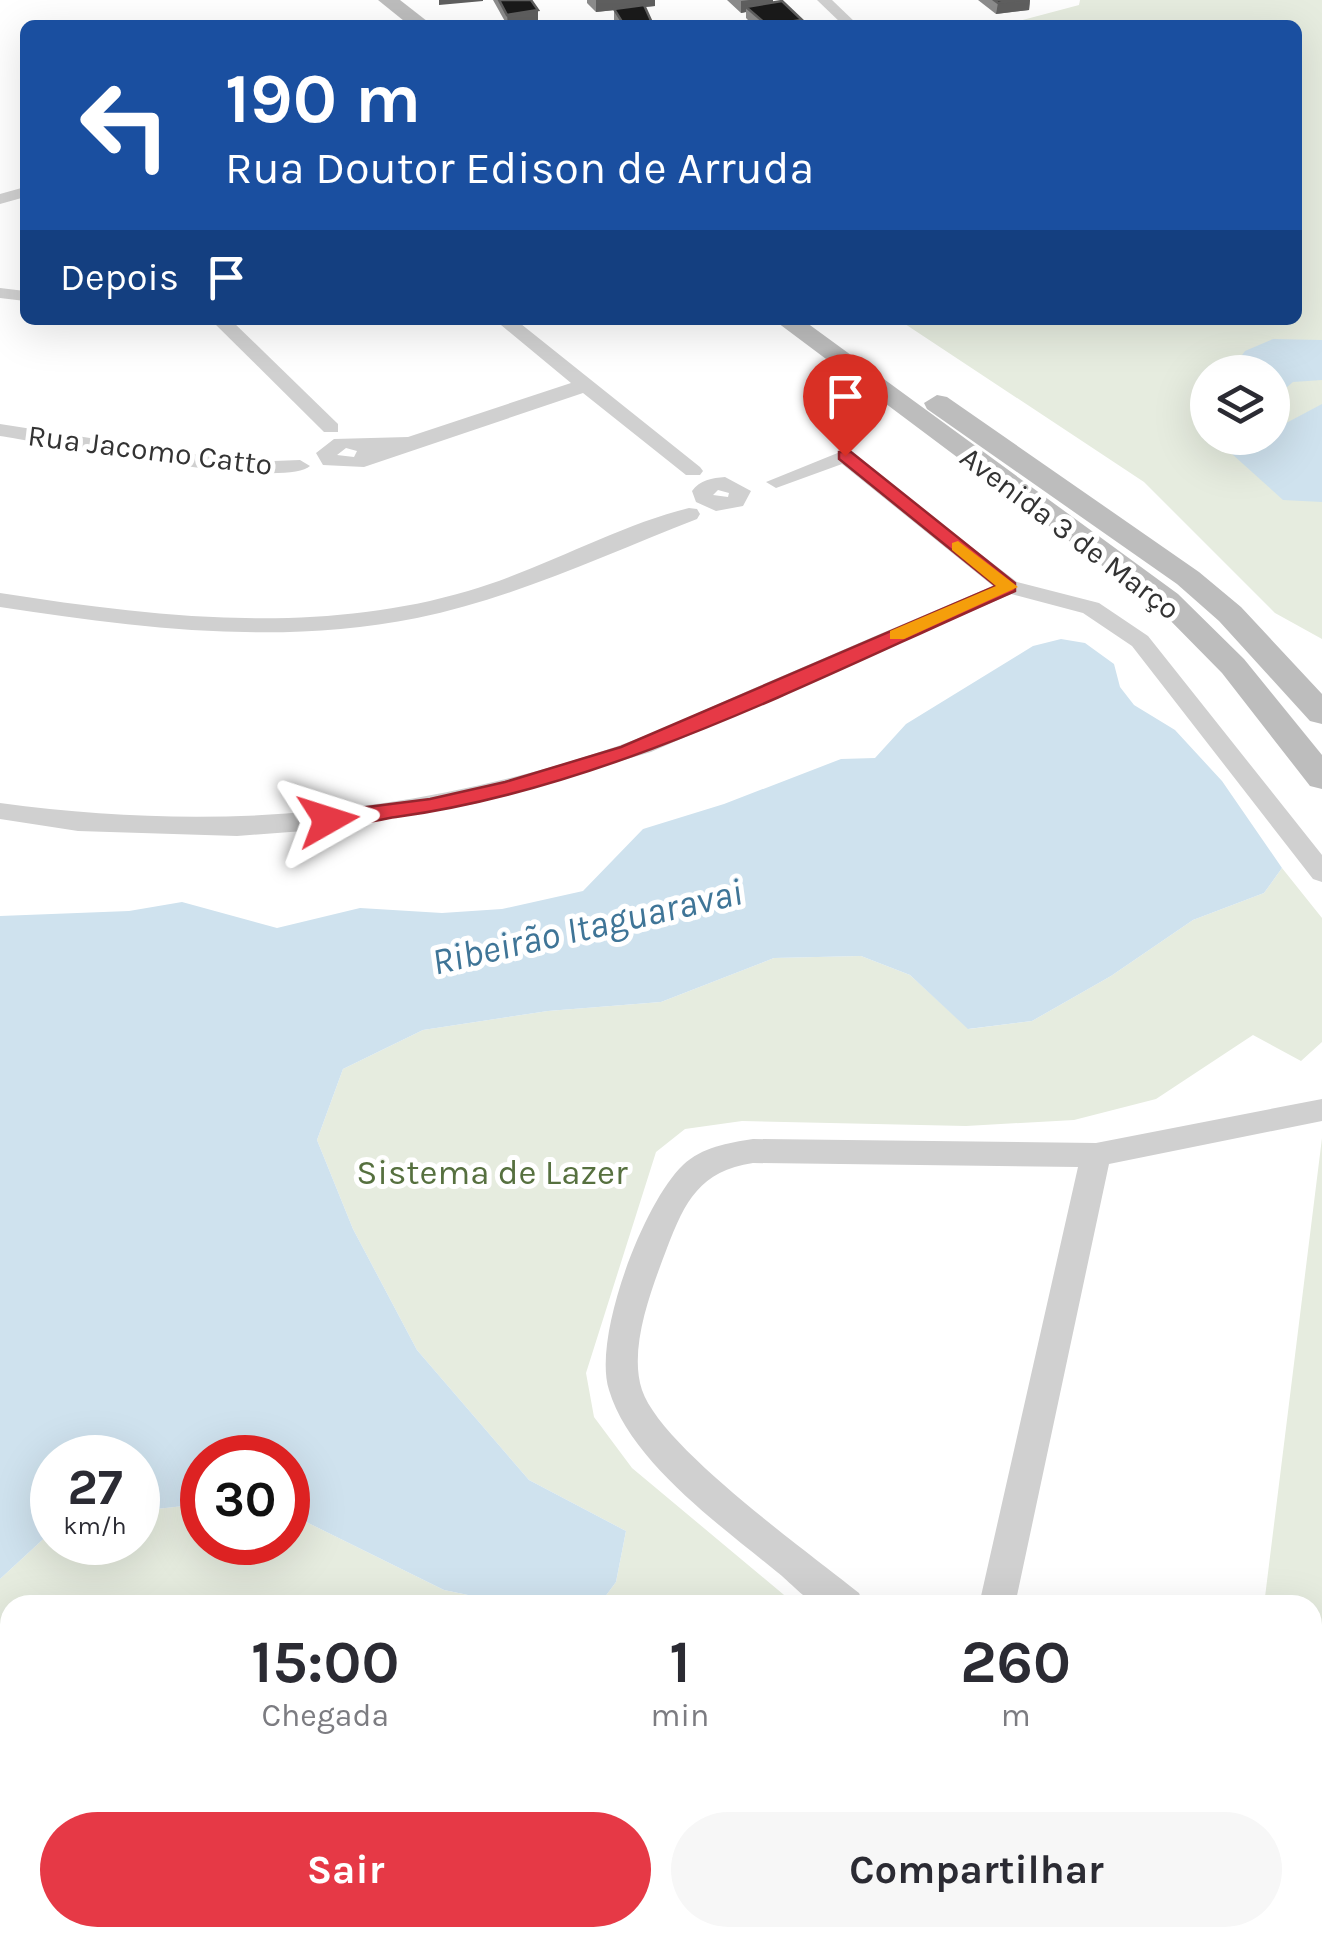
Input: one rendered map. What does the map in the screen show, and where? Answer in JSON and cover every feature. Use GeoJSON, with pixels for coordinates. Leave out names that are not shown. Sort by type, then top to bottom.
{"type":"FeatureCollection","features":[{"type":"Feature","properties":{"kind":"main road"},"geometry":{"type":"LineString","coordinates":[[380,4],[412,20]]}},
{"type":"Feature","properties":{"kind":"main road","name":"Avenida 3 de Março"},"geometry":{"type":"LineString","coordinates":[[794,325],[1167,600],[1233,666],[1322,778]]}},
{"type":"Feature","properties":{"kind":"main road","name":"Avenida 3 de Março"},"geometry":{"type":"LineString","coordinates":[[830,325],[1188,578],[1230,614],[1322,714]]}},
{"type":"Feature","properties":{"kind":"street"},"geometry":{"type":"LineString","coordinates":[[824,0],[846,20]]}},
{"type":"Feature","properties":{"kind":"street"},"geometry":{"type":"LineString","coordinates":[[223,325],[346,448]]}},
{"type":"Feature","properties":{"kind":"street"},"geometry":{"type":"LineString","coordinates":[[510,325],[586,385],[697,493],[730,493]]}},
{"type":"Feature","properties":{"kind":"street","name":"Rua Jacomo Catto"},"geometry":{"type":"LineString","coordinates":[[0,430],[244,468],[300,466],[346,448],[410,443],[586,385]]}},
{"type":"Feature","properties":{"kind":"street"},"geometry":{"type":"LineString","coordinates":[[0,600],[189,626],[262,629],[389,616],[476,596],[697,493],[730,493],[776,482],[845,456],[1009,587],[1092,608],[1140,641],[1322,874]]}},
{"type":"Feature","properties":{"kind":"street"},"geometry":{"type":"LineString","coordinates":[[0,810],[120,826],[203,827],[363,816],[445,802],[508,788],[628,751],[1009,587]]}},
{"type":"Feature","properties":{"kind":"street"},"geometry":{"type":"LineString","coordinates":[[834,1595],[664,1452],[635,1416],[623,1386],[624,1346],[644,1270],[666,1214],[689,1178],[715,1159],[753,1151],[1096,1155],[1322,1110]]}},
{"type":"Feature","properties":{"kind":"street"},"geometry":{"type":"LineString","coordinates":[[999,1595],[1096,1155]]}},
{"type":"Feature","properties":{"kind":"green space"},"geometry":{"type":"Polygon","coordinates":[[[1080,0],[1322,0],[1322,639],[1275,613],[1144,482],[907,325],[1302,325],[1302,20],[1023,20],[1079,5],[1080,0]]]}},
{"type":"Feature","properties":{"kind":"green space","name":"Sistema de Lazer"},"geometry":{"type":"Polygon","coordinates":[[[1282,868],[1322,918],[1322,1042],[1301,1061],[1253,1035],[1156,1099],[1074,1120],[966,1126],[742,1121],[685,1129],[656,1152],[586,1373],[594,1417],[632,1468],[784,1595],[606,1595],[616,1582],[626,1531],[529,1480],[417,1350],[353,1229],[317,1140],[343,1069],[423,1030],[548,1011],[661,1002],[774,958],[861,956],[910,975],[969,1029],[1032,1021],[1111,976],[1193,920],[1264,893],[1282,868]]]}},
{"type":"Feature","properties":{"kind":"green space"},"geometry":{"type":"Polygon","coordinates":[[[1322,1138],[1322,1595],[1265,1595],[1322,1138]]]}},
{"type":"Feature","properties":{"kind":"green space"},"geometry":{"type":"Polygon","coordinates":[[[180,1506],[180,1565],[310,1565],[310,1524],[444,1590],[468,1595],[0,1595],[0,1579],[30,1551],[30,1565],[160,1565],[160,1509],[180,1506]]]}},
{"type":"Feature","properties":{"kind":"water"},"geometry":{"type":"Polygon","coordinates":[[[1273,339],[1322,340],[1322,380],[1290,385],[1290,355],[1242,355],[1273,339]]]}},
{"type":"Feature","properties":{"kind":"water"},"geometry":{"type":"Polygon","coordinates":[[[1322,404],[1322,502],[1283,500],[1233,455],[1290,455],[1290,421],[1322,404]]]}},
{"type":"Feature","properties":{"kind":"water","name":"Ribeirão Itaguaravai"},"geometry":{"type":"Polygon","coordinates":[[[1061,639],[1085,643],[1114,664],[1120,687],[1134,705],[1175,730],[1222,781],[1282,868],[1264,893],[1193,920],[1111,976],[1032,1021],[968,1029],[910,975],[861,956],[774,958],[661,1002],[548,1011],[423,1030],[343,1069],[317,1140],[353,1229],[417,1350],[529,1480],[626,1531],[616,1582],[606,1595],[468,1595],[444,1590],[310,1524],[310,1435],[180,1435],[180,1506],[160,1509],[160,1435],[30,1435],[30,1551],[0,1579],[0,916],[129,911],[182,902],[277,928],[360,908],[442,913],[502,909],[583,891],[643,829],[724,804],[841,759],[875,758],[906,724],[1033,646],[1061,639]]]}},
{"type":"Feature","properties":{"kind":"building"},"geometry":{"type":"Polygon","coordinates":[[[499,0],[531,0],[538,10],[507,15],[499,0]]]}},
{"type":"Feature","properties":{"kind":"building"},"geometry":{"type":"Polygon","coordinates":[[[782,1],[802,20],[761,20],[746,7],[782,1]]]}},
{"type":"Feature","properties":{"kind":"building"},"geometry":{"type":"Polygon","coordinates":[[[644,5],[651,20],[621,20],[614,9],[644,5]]]}},
{"type":"Feature","properties":{"kind":"slow traffic"},"geometry":{"type":"LineString","coordinates":[[897,635],[1009,587],[958,546]]}},
{"type":"Feature","properties":{"kind":"route"},"geometry":{"type":"LineString","coordinates":[[328,820],[430,806],[508,788],[628,751],[1009,587],[845,456]]}}]}
